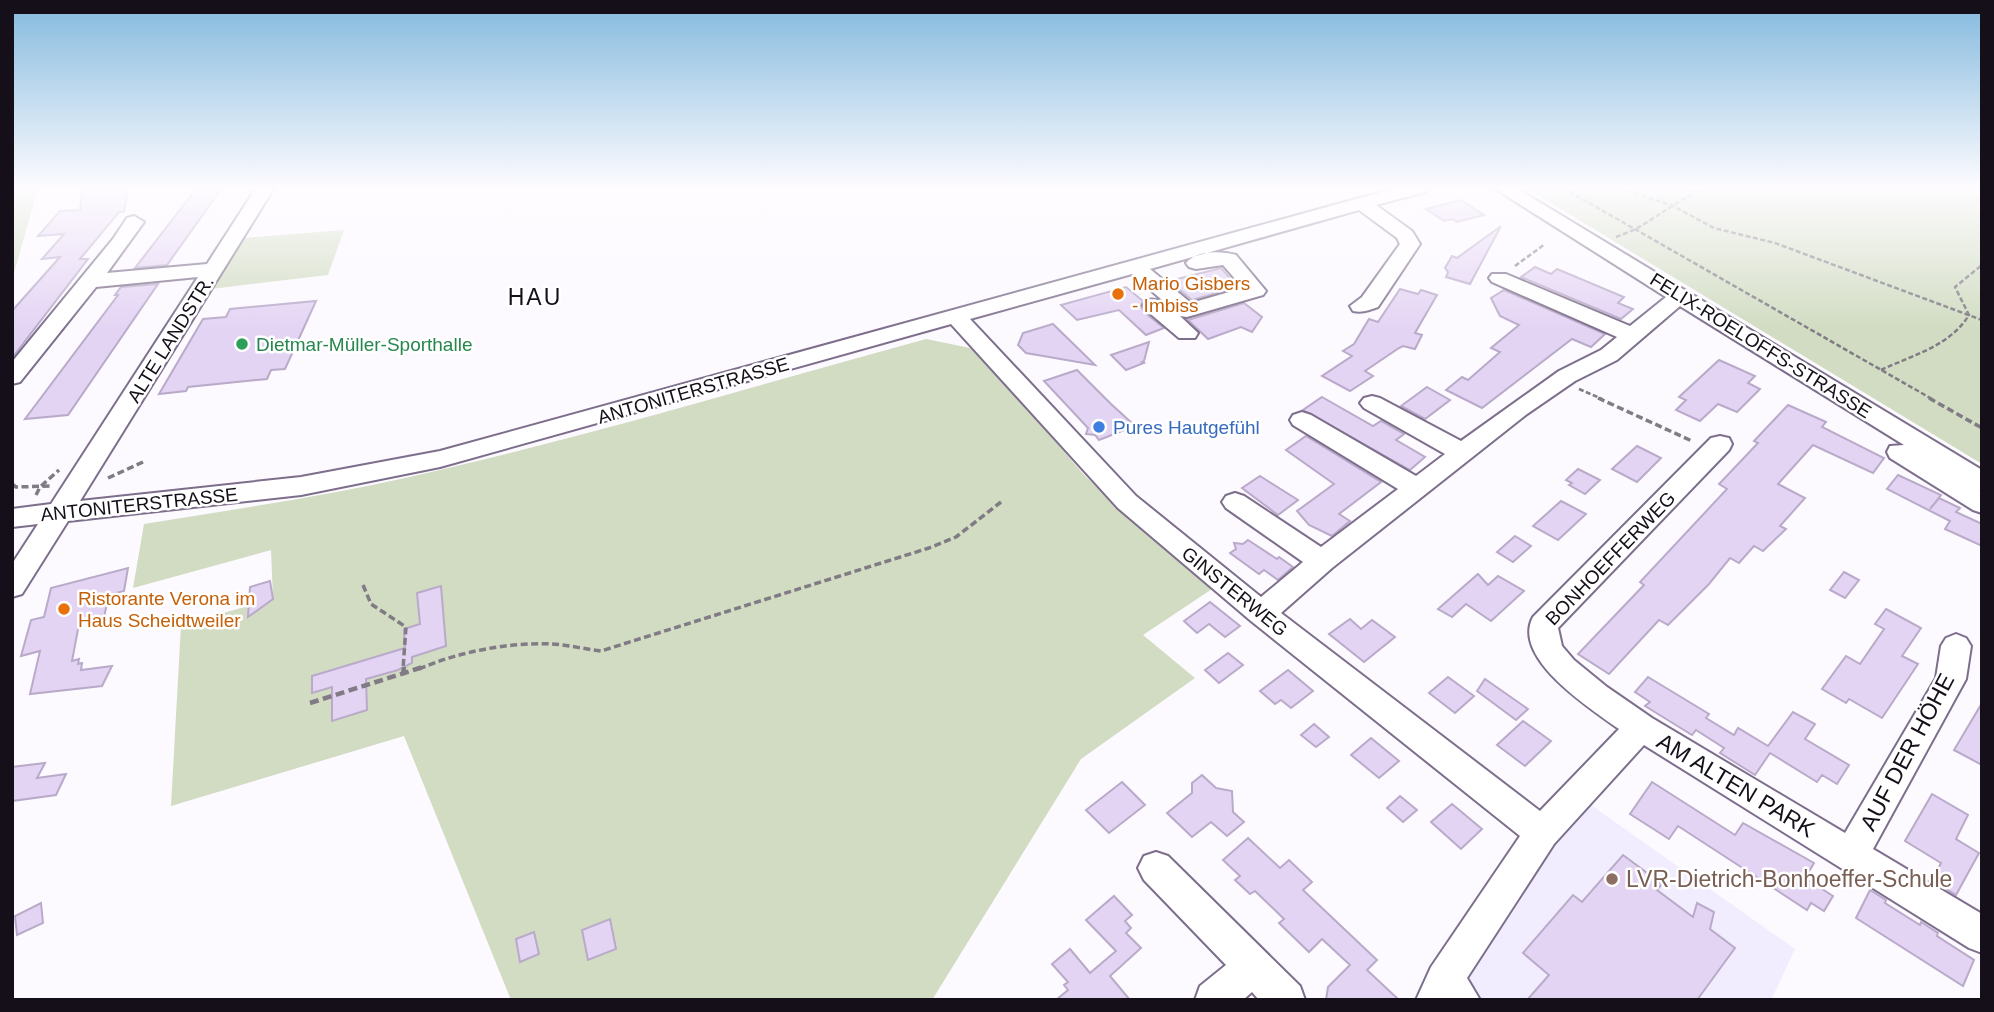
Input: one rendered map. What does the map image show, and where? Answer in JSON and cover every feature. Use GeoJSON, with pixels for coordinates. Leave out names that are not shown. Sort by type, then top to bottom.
{"type":"FeatureCollection","features":[{"type":"Feature","properties":{"kind":"street"},"geometry":{"type":"LineString","coordinates":[[12,377],[124,235]]}},
{"type":"Feature","properties":{"kind":"street","name":"ALTE LANDSTR."},"geometry":{"type":"LineString","coordinates":[[58,513],[236,235]]}},
{"type":"Feature","properties":{"kind":"street","name":"ANTONITERSTRASSE"},"geometry":{"type":"LineString","coordinates":[[12,519],[301,486],[440,459],[956,317],[1133,272],[1257,235]]}},
{"type":"Feature","properties":{"kind":"street"},"geometry":{"type":"LineString","coordinates":[[1361,306],[1370,302],[1410,244],[1405,235]]}},
{"type":"Feature","properties":{"kind":"street","name":"FELIX-ROELOFFS-STRASSE"},"geometry":{"type":"LineString","coordinates":[[1581,235],[1674,301],[1982,504]]}},
{"type":"Feature","properties":{"kind":"street"},"geometry":{"type":"LineString","coordinates":[[89,281],[214,270]]}},
{"type":"Feature","properties":{"kind":"street"},"geometry":{"type":"LineString","coordinates":[[1133,272],[1187,333]]}},
{"type":"Feature","properties":{"kind":"street"},"geometry":{"type":"LineString","coordinates":[[1500,278],[1632,335]]}},
{"type":"Feature","properties":{"kind":"street"},"geometry":{"type":"LineString","coordinates":[[1261,613],[1322,561],[1463,453],[1567,376],[1609,355],[1674,301]]}},
{"type":"Feature","properties":{"kind":"street","name":"FELIX-ROELOFFS-STRASSE"},"geometry":{"type":"LineString","coordinates":[[1674,301],[1982,482]]}},
{"type":"Feature","properties":{"kind":"street","name":"GINSTERWEG"},"geometry":{"type":"LineString","coordinates":[[956,317],[1127,502],[1261,613],[1542,833]]}},
{"type":"Feature","properties":{"kind":"street"},"geometry":{"type":"LineString","coordinates":[[1372,402],[1463,453]]}},
{"type":"Feature","properties":{"kind":"street"},"geometry":{"type":"LineString","coordinates":[[1302,420],[1417,488]]}},
{"type":"Feature","properties":{"kind":"street","name":"BONHOEFFERWEG"},"geometry":{"type":"LineString","coordinates":[[1641,727],[1571,675],[1553,658],[1541,637],[1543,625],[1717,448]]}},
{"type":"Feature","properties":{"kind":"street"},"geometry":{"type":"LineString","coordinates":[[1236,502],[1322,561]]}},
{"type":"Feature","properties":{"kind":"street"},"geometry":{"type":"LineString","coordinates":[[12,587],[58,513]]}},
{"type":"Feature","properties":{"kind":"street","name":"AUF DER HÖHE"},"geometry":{"type":"LineString","coordinates":[[1851,855],[1951,679],[1956,646]]}},
{"type":"Feature","properties":{"kind":"street","name":"AM ALTEN PARK"},"geometry":{"type":"LineString","coordinates":[[1446,993],[1542,833],[1641,727],[1982,935]]}},
{"type":"Feature","properties":{"kind":"street"},"geometry":{"type":"LineString","coordinates":[[1156,868],[1286,1000]]}},
{"type":"Feature","properties":{"kind":"street"},"geometry":{"type":"LineString","coordinates":[[1214,1000],[1252,966]]}},
{"type":"Feature","properties":{"kind":"path"},"geometry":{"type":"LineString","coordinates":[[1599,246],[1622,235]]}},
{"type":"Feature","properties":{"kind":"path"},"geometry":{"type":"LineString","coordinates":[[1647,235],[1982,428]]}},
{"type":"Feature","properties":{"kind":"path"},"geometry":{"type":"LineString","coordinates":[[1744,235],[1776,243],[1982,320]]}},
{"type":"Feature","properties":{"kind":"path"},"geometry":{"type":"LineString","coordinates":[[1500,278],[1545,244]]}},
{"type":"Feature","properties":{"kind":"path"},"geometry":{"type":"LineString","coordinates":[[1881,370],[1945,341],[1964,327],[1969,315],[1955,286],[1982,265]]}},
{"type":"Feature","properties":{"kind":"path"},"geometry":{"type":"LineString","coordinates":[[1567,376],[1578,388],[1717,448]]}},
{"type":"Feature","properties":{"kind":"path"},"geometry":{"type":"LineString","coordinates":[[103,484],[121,470],[134,468],[143,462]]}},
{"type":"Feature","properties":{"kind":"path"},"geometry":{"type":"LineString","coordinates":[[12,484],[16,487],[40,487]]}},
{"type":"Feature","properties":{"kind":"path"},"geometry":{"type":"LineString","coordinates":[[310,703],[403,675],[437,661],[508,646],[552,644],[601,651],[929,548],[956,537],[1001,502]]}},
{"type":"Feature","properties":{"kind":"path"},"geometry":{"type":"LineString","coordinates":[[363,585],[371,604],[406,627],[403,675]]}},
{"type":"Feature","properties":{"kind":"shaded area","name":"LVR-Dietrich-Bonhoeffer-Schule"},"geometry":{"type":"Polygon","coordinates":[[[1588,803],[1795,949],[1771,1000],[1450,1000],[1553,844],[1588,803]]]}},
{"type":"Feature","properties":{"kind":"green space"},"geometry":{"type":"Polygon","coordinates":[[[12,235],[25,235],[12,280],[12,235]]]}},
{"type":"Feature","properties":{"kind":"green space"},"geometry":{"type":"Polygon","coordinates":[[[342,235],[328,275],[211,289],[243,238],[342,235]]]}},
{"type":"Feature","properties":{"kind":"green space"},"geometry":{"type":"Polygon","coordinates":[[[1604,235],[1982,235],[1982,464],[1604,235]]]}},
{"type":"Feature","properties":{"kind":"green space"},"geometry":{"type":"Polygon","coordinates":[[[926,339],[975,349],[1085,476],[1136,523],[1215,587],[1143,635],[1195,678],[1081,759],[932,1000],[511,1000],[404,736],[171,806],[181,625],[273,599],[271,550],[133,588],[144,524],[340,491],[471,463],[926,339]]]}},
{"type":"Feature","properties":{"kind":"building"},"geometry":{"type":"Polygon","coordinates":[[[63,235],[100,235],[80,259],[88,259],[12,358],[12,311],[60,257],[42,259],[63,235]]]}},
{"type":"Feature","properties":{"kind":"building"},"geometry":{"type":"Polygon","coordinates":[[[160,235],[188,235],[167,265],[135,268],[160,235]]]}},
{"type":"Feature","properties":{"kind":"building"},"geometry":{"type":"Polygon","coordinates":[[[1488,235],[1496,235],[1470,284],[1446,277],[1448,272],[1445,268],[1452,256],[1457,258],[1488,235]]]}},
{"type":"Feature","properties":{"kind":"building"},"geometry":{"type":"Polygon","coordinates":[[[1535,267],[1551,274],[1557,269],[1624,297],[1618,303],[1633,309],[1621,319],[1521,277],[1535,267]]]}},
{"type":"Feature","properties":{"kind":"building"},"geometry":{"type":"Polygon","coordinates":[[[1221,268],[1238,287],[1192,300],[1169,281],[1221,268]]]}},
{"type":"Feature","properties":{"kind":"building"},"geometry":{"type":"Polygon","coordinates":[[[158,284],[68,415],[25,419],[118,295],[115,295],[121,287],[158,284]]]}},
{"type":"Feature","properties":{"kind":"building"},"geometry":{"type":"Polygon","coordinates":[[[1126,287],[1143,301],[1141,306],[1144,312],[1164,328],[1146,335],[1119,310],[1077,320],[1061,305],[1126,287]]]}},
{"type":"Feature","properties":{"kind":"building"},"geometry":{"type":"Polygon","coordinates":[[[1400,289],[1418,294],[1421,290],[1437,295],[1415,333],[1422,335],[1415,349],[1403,346],[1399,348],[1365,371],[1373,376],[1350,391],[1322,376],[1352,356],[1343,351],[1354,344],[1369,319],[1378,322],[1400,289]]]}},
{"type":"Feature","properties":{"kind":"building"},"geometry":{"type":"Polygon","coordinates":[[[1504,290],[1605,334],[1591,347],[1572,339],[1482,408],[1446,390],[1462,377],[1468,380],[1500,352],[1491,348],[1519,325],[1500,316],[1491,298],[1504,290]]]}},
{"type":"Feature","properties":{"kind":"building","name":"Dietmar-Müller-Sporthalle"},"geometry":{"type":"Polygon","coordinates":[[[316,301],[285,369],[271,370],[267,379],[188,387],[186,391],[159,394],[203,319],[226,317],[230,309],[316,301]]]}},
{"type":"Feature","properties":{"kind":"building"},"geometry":{"type":"Polygon","coordinates":[[[1244,303],[1262,317],[1252,332],[1241,327],[1208,339],[1188,320],[1244,303]]]}},
{"type":"Feature","properties":{"kind":"building"},"geometry":{"type":"Polygon","coordinates":[[[1053,324],[1095,365],[1026,353],[1018,345],[1023,333],[1053,324]]]}},
{"type":"Feature","properties":{"kind":"building"},"geometry":{"type":"Polygon","coordinates":[[[1149,342],[1142,362],[1144,363],[1126,370],[1111,355],[1149,342]]]}},
{"type":"Feature","properties":{"kind":"building"},"geometry":{"type":"Polygon","coordinates":[[[1719,360],[1755,376],[1748,383],[1760,389],[1737,412],[1718,404],[1700,421],[1676,410],[1686,400],[1679,397],[1719,360]]]}},
{"type":"Feature","properties":{"kind":"building"},"geometry":{"type":"Polygon","coordinates":[[[1077,370],[1135,426],[1099,440],[1095,435],[1086,434],[1088,428],[1044,381],[1077,370]]]}},
{"type":"Feature","properties":{"kind":"building"},"geometry":{"type":"Polygon","coordinates":[[[1427,387],[1450,400],[1425,419],[1401,406],[1427,387]]]}},
{"type":"Feature","properties":{"kind":"building"},"geometry":{"type":"Polygon","coordinates":[[[1322,397],[1373,426],[1381,421],[1404,434],[1396,440],[1425,457],[1410,470],[1303,410],[1322,397]]]}},
{"type":"Feature","properties":{"kind":"building"},"geometry":{"type":"Polygon","coordinates":[[[1788,405],[1826,422],[1822,427],[1884,458],[1873,473],[1813,445],[1778,484],[1805,498],[1780,526],[1786,529],[1763,551],[1754,546],[1739,563],[1730,558],[1709,584],[1668,625],[1659,620],[1609,674],[1578,654],[1644,585],[1640,582],[1727,489],[1719,484],[1758,443],[1754,441],[1788,405]]]}},
{"type":"Feature","properties":{"kind":"building"},"geometry":{"type":"Polygon","coordinates":[[[1306,436],[1381,482],[1339,514],[1350,521],[1332,536],[1309,525],[1297,511],[1334,484],[1286,450],[1306,436]]]}},
{"type":"Feature","properties":{"kind":"building"},"geometry":{"type":"Polygon","coordinates":[[[1637,446],[1661,458],[1637,482],[1612,469],[1637,446]]]}},
{"type":"Feature","properties":{"kind":"building"},"geometry":{"type":"Polygon","coordinates":[[[1578,469],[1600,480],[1585,494],[1569,485],[1572,483],[1566,480],[1578,469]]]}},
{"type":"Feature","properties":{"kind":"building"},"geometry":{"type":"Polygon","coordinates":[[[1898,475],[1941,495],[1930,509],[1939,498],[1960,508],[1956,512],[1982,524],[1982,546],[1945,529],[1950,521],[1887,489],[1898,475]]]}},
{"type":"Feature","properties":{"kind":"building"},"geometry":{"type":"Polygon","coordinates":[[[1260,476],[1298,500],[1278,515],[1242,488],[1260,476]]]}},
{"type":"Feature","properties":{"kind":"building"},"geometry":{"type":"Polygon","coordinates":[[[1561,501],[1586,514],[1558,540],[1533,526],[1561,501]]]}},
{"type":"Feature","properties":{"kind":"building"},"geometry":{"type":"Polygon","coordinates":[[[1515,536],[1531,546],[1513,562],[1497,552],[1515,536]]]}},
{"type":"Feature","properties":{"kind":"building"},"geometry":{"type":"Polygon","coordinates":[[[1248,540],[1293,567],[1278,580],[1264,570],[1259,574],[1230,553],[1236,549],[1234,543],[1243,544],[1248,540]]]}},
{"type":"Feature","properties":{"kind":"building"},"geometry":{"type":"Polygon","coordinates":[[[128,568],[124,591],[109,595],[104,617],[79,624],[72,661],[79,659],[78,664],[82,663],[81,670],[112,666],[102,686],[30,694],[40,651],[21,656],[31,620],[44,617],[51,588],[128,568]]]}},
{"type":"Feature","properties":{"kind":"building"},"geometry":{"type":"Polygon","coordinates":[[[1844,572],[1859,580],[1845,598],[1830,590],[1844,572]]]}},
{"type":"Feature","properties":{"kind":"building"},"geometry":{"type":"Polygon","coordinates":[[[1478,574],[1488,585],[1498,576],[1524,591],[1491,621],[1466,604],[1452,617],[1438,609],[1478,574]]]}},
{"type":"Feature","properties":{"kind":"building"},"geometry":{"type":"Polygon","coordinates":[[[270,581],[273,599],[248,617],[250,587],[270,581]]]}},
{"type":"Feature","properties":{"kind":"building"},"geometry":{"type":"Polygon","coordinates":[[[441,586],[446,646],[412,657],[412,663],[398,670],[366,679],[367,710],[332,721],[332,687],[312,693],[312,676],[405,648],[404,629],[420,624],[417,593],[441,586]]]}},
{"type":"Feature","properties":{"kind":"building"},"geometry":{"type":"Polygon","coordinates":[[[1210,602],[1240,626],[1225,637],[1209,624],[1197,633],[1184,621],[1210,602]]]}},
{"type":"Feature","properties":{"kind":"building"},"geometry":{"type":"Polygon","coordinates":[[[1886,609],[1921,628],[1902,656],[1918,664],[1882,718],[1849,699],[1846,703],[1822,689],[1846,656],[1860,664],[1884,629],[1875,624],[1886,609]]]}},
{"type":"Feature","properties":{"kind":"building"},"geometry":{"type":"Polygon","coordinates":[[[1350,619],[1361,629],[1372,620],[1395,637],[1364,662],[1329,634],[1350,619]]]}},
{"type":"Feature","properties":{"kind":"building"},"geometry":{"type":"Polygon","coordinates":[[[1228,653],[1243,665],[1219,683],[1205,670],[1228,653]]]}},
{"type":"Feature","properties":{"kind":"building"},"geometry":{"type":"Polygon","coordinates":[[[1288,670],[1313,691],[1291,708],[1281,700],[1275,704],[1260,691],[1288,670]]]}},
{"type":"Feature","properties":{"kind":"building"},"geometry":{"type":"Polygon","coordinates":[[[1448,677],[1474,696],[1455,713],[1429,693],[1448,677]]]}},
{"type":"Feature","properties":{"kind":"building"},"geometry":{"type":"Polygon","coordinates":[[[1648,677],[1709,714],[1706,718],[1734,735],[1738,728],[1768,746],[1793,712],[1815,724],[1805,739],[1849,765],[1837,784],[1822,775],[1817,782],[1770,753],[1755,775],[1720,753],[1724,748],[1696,730],[1692,735],[1645,706],[1650,702],[1635,692],[1648,677]]]}},
{"type":"Feature","properties":{"kind":"building"},"geometry":{"type":"Polygon","coordinates":[[[1485,679],[1528,709],[1516,720],[1477,691],[1485,679]]]}},
{"type":"Feature","properties":{"kind":"building"},"geometry":{"type":"Polygon","coordinates":[[[1982,703],[1982,765],[1954,750],[1982,703]]]}},
{"type":"Feature","properties":{"kind":"building"},"geometry":{"type":"Polygon","coordinates":[[[1523,721],[1551,741],[1525,766],[1497,745],[1523,721]]]}},
{"type":"Feature","properties":{"kind":"building"},"geometry":{"type":"Polygon","coordinates":[[[1314,724],[1329,737],[1316,747],[1301,735],[1314,724]]]}},
{"type":"Feature","properties":{"kind":"building"},"geometry":{"type":"Polygon","coordinates":[[[1371,738],[1399,761],[1379,778],[1351,755],[1371,738]]]}},
{"type":"Feature","properties":{"kind":"building"},"geometry":{"type":"Polygon","coordinates":[[[45,763],[37,778],[66,774],[56,795],[12,801],[12,767],[45,763]]]}},
{"type":"Feature","properties":{"kind":"building"},"geometry":{"type":"Polygon","coordinates":[[[1202,775],[1216,788],[1232,791],[1233,812],[1244,822],[1227,836],[1211,822],[1192,837],[1167,813],[1192,793],[1192,783],[1202,775]]]}},
{"type":"Feature","properties":{"kind":"building"},"geometry":{"type":"Polygon","coordinates":[[[1122,782],[1145,805],[1109,833],[1086,810],[1122,782]]]}},
{"type":"Feature","properties":{"kind":"building"},"geometry":{"type":"Polygon","coordinates":[[[1652,782],[1735,835],[1743,823],[1814,863],[1805,878],[1833,896],[1824,911],[1811,903],[1807,910],[1678,826],[1669,839],[1630,814],[1652,782]]]}},
{"type":"Feature","properties":{"kind":"building"},"geometry":{"type":"Polygon","coordinates":[[[1932,794],[1968,815],[1956,839],[1979,853],[1956,895],[1932,880],[1941,863],[1905,841],[1932,794]]]}},
{"type":"Feature","properties":{"kind":"building"},"geometry":{"type":"Polygon","coordinates":[[[1400,796],[1417,810],[1403,822],[1387,808],[1400,796]]]}},
{"type":"Feature","properties":{"kind":"building"},"geometry":{"type":"Polygon","coordinates":[[[1452,804],[1482,829],[1461,849],[1431,822],[1452,804]]]}},
{"type":"Feature","properties":{"kind":"building"},"geometry":{"type":"Polygon","coordinates":[[[1248,838],[1280,868],[1289,860],[1312,882],[1303,890],[1377,960],[1367,970],[1399,1000],[1326,1000],[1328,987],[1350,965],[1322,939],[1309,952],[1279,923],[1284,919],[1255,891],[1250,894],[1235,880],[1240,876],[1223,860],[1248,838]]]}},
{"type":"Feature","properties":{"kind":"building","name":"LVR-Dietrich-Bonhoeffer-Schule"},"geometry":{"type":"Polygon","coordinates":[[[1623,855],[1662,884],[1657,890],[1693,917],[1697,903],[1714,912],[1710,929],[1735,948],[1697,1000],[1527,1000],[1549,975],[1523,953],[1573,895],[1582,902],[1623,855]]]}},
{"type":"Feature","properties":{"kind":"building"},"geometry":{"type":"Polygon","coordinates":[[[1870,890],[1886,900],[1885,903],[1920,925],[1921,922],[1974,960],[1963,986],[1856,918],[1870,890]]]}},
{"type":"Feature","properties":{"kind":"building"},"geometry":{"type":"Polygon","coordinates":[[[1114,896],[1132,915],[1125,921],[1131,928],[1126,933],[1141,948],[1110,976],[1130,1000],[1056,1000],[1068,990],[1064,985],[1068,982],[1052,964],[1070,949],[1090,973],[1116,951],[1086,920],[1114,896]]]}},
{"type":"Feature","properties":{"kind":"building"},"geometry":{"type":"Polygon","coordinates":[[[41,903],[43,923],[17,935],[15,916],[41,903]]]}},
{"type":"Feature","properties":{"kind":"building"},"geometry":{"type":"Polygon","coordinates":[[[610,919],[616,949],[588,960],[582,930],[610,919]]]}},
{"type":"Feature","properties":{"kind":"building"},"geometry":{"type":"Polygon","coordinates":[[[534,932],[539,954],[520,962],[516,939],[534,932]]]}},
{"type":"Feature","properties":{"kind":"place","name":"Mario Gisbers - Imbiss"},"geometry":{"type":"Point","coordinates":[1118,294]}},
{"type":"Feature","properties":{"kind":"place","name":"Dietmar-Müller-Sporthalle"},"geometry":{"type":"Point","coordinates":[242,344]}},
{"type":"Feature","properties":{"kind":"place","name":"Pures Hautgefühl"},"geometry":{"type":"Point","coordinates":[1099,427]}},
{"type":"Feature","properties":{"kind":"place","name":"Ristorante Verona im Haus Scheidtweiler"},"geometry":{"type":"Point","coordinates":[64,609]}},
{"type":"Feature","properties":{"kind":"place","name":"LVR-Dietrich-Bonhoeffer-Schule"},"geometry":{"type":"Point","coordinates":[1612,879]}},
{"type":"Feature","properties":{"kind":"district","name":"HAU"},"geometry":{"type":"Point","coordinates":[535,297]}}]}
